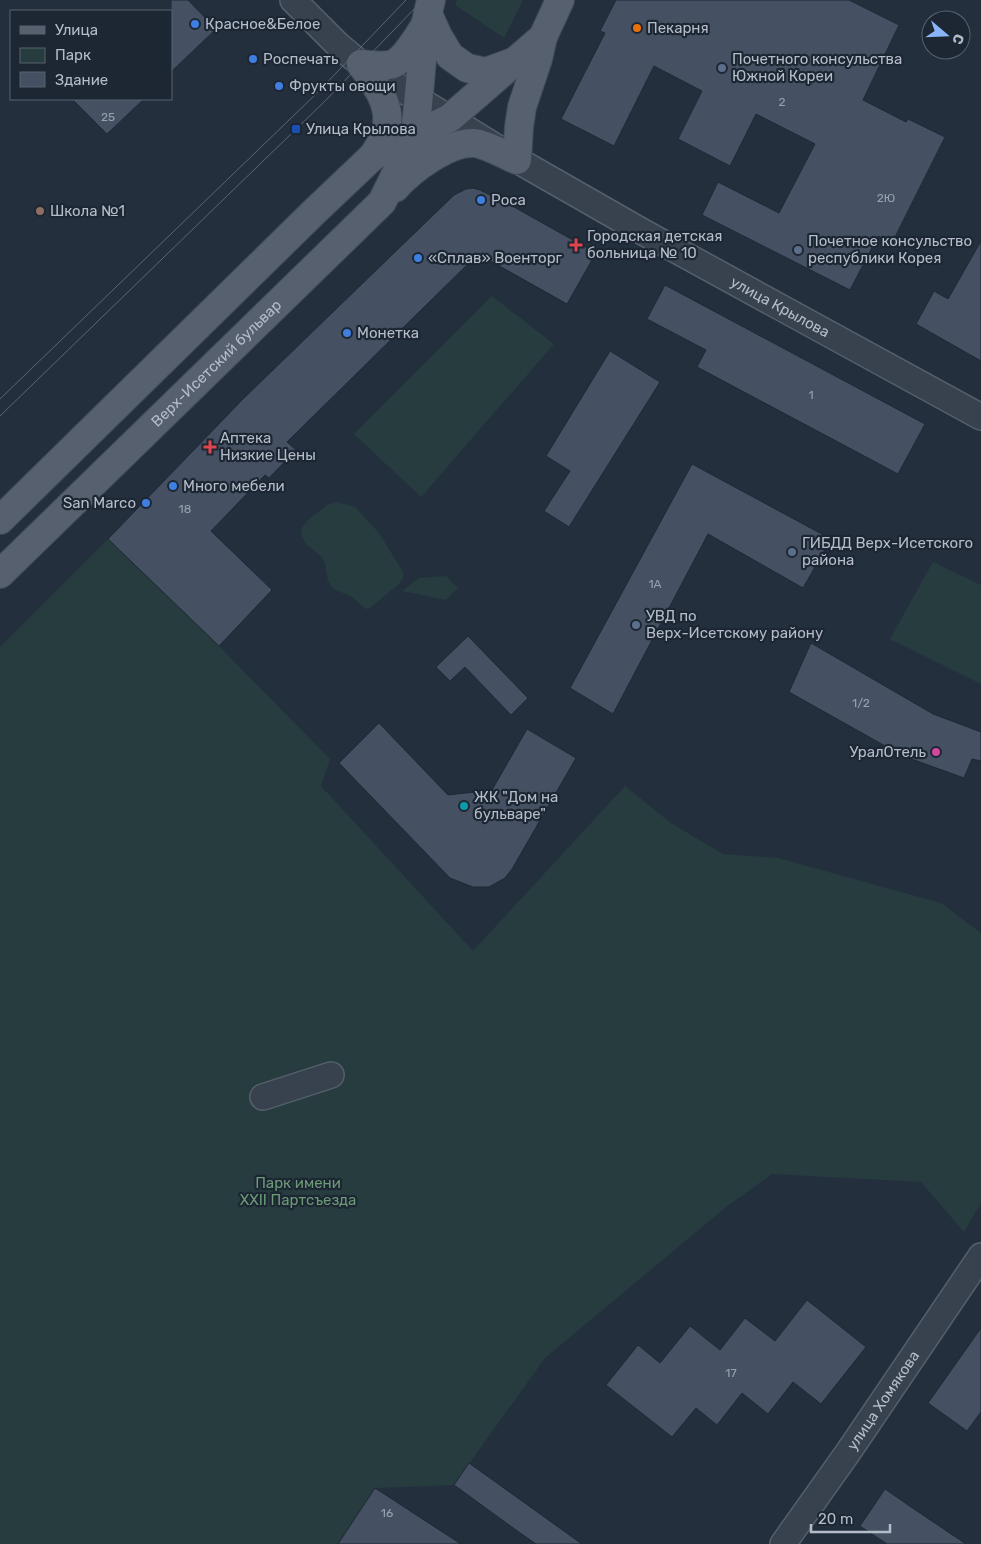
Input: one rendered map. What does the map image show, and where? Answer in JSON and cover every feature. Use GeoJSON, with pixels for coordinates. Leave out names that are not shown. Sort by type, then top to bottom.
{"type":"FeatureCollection","features":[{"type":"Feature","properties":{"kind":"main road"},"geometry":{"type":"LineString","coordinates":[[382,202],[401,181],[419,166],[438,154],[460,144],[475,143],[517,160],[522,107],[538,59],[542,37],[560,0]]}},
{"type":"Feature","properties":{"kind":"main road"},"geometry":{"type":"LineString","coordinates":[[361,64],[375,66],[394,64],[407,52],[428,13]]}},
{"type":"Feature","properties":{"kind":"main road"},"geometry":{"type":"LineString","coordinates":[[428,13],[438,36],[450,56],[467,68],[486,72],[518,59]]}},
{"type":"Feature","properties":{"kind":"main road","name":"Верх-Исетский бульвар"},"geometry":{"type":"LineString","coordinates":[[0,574],[382,202],[414,137],[428,13]]}},
{"type":"Feature","properties":{"kind":"main road"},"geometry":{"type":"LineString","coordinates":[[374,156],[450,118],[542,37]]}},
{"type":"Feature","properties":{"kind":"main road"},"geometry":{"type":"LineString","coordinates":[[0,520],[314,212],[374,156],[381,144],[388,124],[386,108],[378,87],[361,64]]}},
{"type":"Feature","properties":{"kind":"street","name":"улица Крылова"},"geometry":{"type":"LineString","coordinates":[[293,0],[338,45],[361,64],[517,160],[642,232],[981,417]]}},
{"type":"Feature","properties":{"kind":"street"},"geometry":{"type":"LineString","coordinates":[[263,1097],[331,1075]]}},
{"type":"Feature","properties":{"kind":"street","name":"улица Хомякова"},"geometry":{"type":"LineString","coordinates":[[783,1544],[849,1451],[981,1256]]}},
{"type":"Feature","properties":{"kind":"green space"},"geometry":{"type":"Polygon","coordinates":[[[457,0],[523,0],[504,38],[455,5],[457,0]]]}},
{"type":"Feature","properties":{"kind":"green space"},"geometry":{"type":"Polygon","coordinates":[[[492,296],[554,344],[421,497],[354,434],[492,296]]]}},
{"type":"Feature","properties":{"kind":"green space"},"geometry":{"type":"Polygon","coordinates":[[[337,502],[355,507],[379,533],[403,572],[403,578],[400,583],[370,608],[366,609],[352,597],[334,589],[328,581],[322,557],[307,545],[301,535],[302,528],[308,520],[327,505],[337,502]]]}},
{"type":"Feature","properties":{"kind":"green space","name":"Парк имени XXII Партсъезда"},"geometry":{"type":"Polygon","coordinates":[[[108,539],[219,646],[330,759],[321,786],[473,951],[625,786],[671,823],[723,854],[778,858],[941,903],[981,933],[981,1203],[964,1232],[921,1182],[772,1174],[726,1207],[545,1358],[454,1485],[375,1488],[338,1544],[0,1544],[0,647],[108,539]]]}},
{"type":"Feature","properties":{"kind":"green space"},"geometry":{"type":"Polygon","coordinates":[[[933,562],[981,585],[981,684],[890,639],[933,562]]]}},
{"type":"Feature","properties":{"kind":"green space"},"geometry":{"type":"Polygon","coordinates":[[[446,576],[458,588],[446,600],[402,591],[419,578],[446,576]]]}},
{"type":"Feature","properties":{"kind":"building"},"geometry":{"type":"Polygon","coordinates":[[[171,0],[188,0],[216,29],[172,71],[172,10],[171,0]]]}},
{"type":"Feature","properties":{"kind":"building"},"geometry":{"type":"Polygon","coordinates":[[[616,0],[849,0],[899,25],[863,100],[906,122],[908,119],[945,137],[892,243],[878,236],[850,290],[702,215],[718,182],[779,213],[815,144],[756,114],[730,166],[678,139],[702,91],[654,66],[614,146],[561,119],[605,33],[600,31],[616,0]]]}},
{"type":"Feature","properties":{"kind":"building"},"geometry":{"type":"Polygon","coordinates":[[[73,100],[143,100],[107,134],[73,100]]]}},
{"type":"Feature","properties":{"kind":"building"},"geometry":{"type":"Polygon","coordinates":[[[473,188],[514,207],[596,253],[567,304],[478,254],[287,442],[296,450],[269,478],[265,475],[211,531],[272,590],[219,646],[108,539],[243,399],[454,195],[473,188]]]}},
{"type":"Feature","properties":{"kind":"building"},"geometry":{"type":"Polygon","coordinates":[[[981,241],[981,361],[916,324],[934,291],[948,299],[981,241]]]}},
{"type":"Feature","properties":{"kind":"building"},"geometry":{"type":"Polygon","coordinates":[[[665,285],[925,424],[898,474],[697,367],[706,350],[647,319],[665,285]]]}},
{"type":"Feature","properties":{"kind":"building"},"geometry":{"type":"Polygon","coordinates":[[[610,351],[660,382],[569,527],[544,511],[570,471],[546,456],[610,351]]]}},
{"type":"Feature","properties":{"kind":"building"},"geometry":{"type":"Polygon","coordinates":[[[692,464],[831,539],[803,588],[708,534],[613,714],[570,688],[692,464]]]}},
{"type":"Feature","properties":{"kind":"building"},"geometry":{"type":"Polygon","coordinates":[[[468,636],[528,698],[511,715],[465,667],[450,681],[436,667],[468,636]]]}},
{"type":"Feature","properties":{"kind":"building"},"geometry":{"type":"Polygon","coordinates":[[[811,643],[933,714],[981,732],[981,761],[972,759],[964,778],[903,756],[789,692],[811,643]]]}},
{"type":"Feature","properties":{"kind":"building","name":"ЖК \"Дом на бульваре\""},"geometry":{"type":"Polygon","coordinates":[[[379,723],[448,795],[492,790],[527,729],[576,758],[505,878],[489,887],[473,887],[450,878],[339,763],[379,723]]]}},
{"type":"Feature","properties":{"kind":"building"},"geometry":{"type":"Polygon","coordinates":[[[807,1300],[866,1347],[821,1404],[793,1382],[768,1414],[742,1393],[717,1425],[696,1408],[672,1437],[606,1385],[638,1345],[660,1363],[690,1326],[720,1350],[745,1318],[775,1341],[807,1300]]]}},
{"type":"Feature","properties":{"kind":"building"},"geometry":{"type":"Polygon","coordinates":[[[981,1328],[981,1412],[967,1431],[928,1403],[981,1328]]]}},
{"type":"Feature","properties":{"kind":"building"},"geometry":{"type":"Polygon","coordinates":[[[469,1463],[582,1544],[536,1544],[516,1530],[454,1485],[469,1463]]]}},
{"type":"Feature","properties":{"kind":"building"},"geometry":{"type":"Polygon","coordinates":[[[375,1488],[461,1544],[338,1544],[375,1488]]]}},
{"type":"Feature","properties":{"kind":"building"},"geometry":{"type":"Polygon","coordinates":[[[885,1489],[966,1544],[887,1544],[860,1526],[885,1489]]]}},
{"type":"Feature","properties":{"kind":"tram line"},"geometry":{"type":"LineString","coordinates":[[0,399],[316,94],[406,0]]}},
{"type":"Feature","properties":{"kind":"tram line"},"geometry":{"type":"LineString","coordinates":[[0,416],[324,102],[423,0]]}},
{"type":"Feature","properties":{"kind":"place","name":"Красное&Белое"},"geometry":{"type":"Point","coordinates":[195,24]}},
{"type":"Feature","properties":{"kind":"place","name":"Пекарня"},"geometry":{"type":"Point","coordinates":[637,28]}},
{"type":"Feature","properties":{"kind":"place","name":"Роспечать"},"geometry":{"type":"Point","coordinates":[253,59]}},
{"type":"Feature","properties":{"kind":"place","name":"Почетного консульства Южной Кореи"},"geometry":{"type":"Point","coordinates":[722,68]}},
{"type":"Feature","properties":{"kind":"place","name":"Фрукты овощи"},"geometry":{"type":"Point","coordinates":[279,86]}},
{"type":"Feature","properties":{"kind":"place","name":"Улица Крылова"},"geometry":{"type":"Point","coordinates":[296,129]}},
{"type":"Feature","properties":{"kind":"place","name":"Роса"},"geometry":{"type":"Point","coordinates":[481,200]}},
{"type":"Feature","properties":{"kind":"place","name":"Школа №1"},"geometry":{"type":"Point","coordinates":[40,211]}},
{"type":"Feature","properties":{"kind":"place","name":"Городская детская больница № 10"},"geometry":{"type":"Point","coordinates":[576,245]}},
{"type":"Feature","properties":{"kind":"place","name":"Почетное консульство республики Корея"},"geometry":{"type":"Point","coordinates":[798,250]}},
{"type":"Feature","properties":{"kind":"place","name":"«Сплав» Военторг"},"geometry":{"type":"Point","coordinates":[418,258]}},
{"type":"Feature","properties":{"kind":"place","name":"Монетка"},"geometry":{"type":"Point","coordinates":[347,333]}},
{"type":"Feature","properties":{"kind":"place","name":"Аптека Низкие Цены"},"geometry":{"type":"Point","coordinates":[210,447]}},
{"type":"Feature","properties":{"kind":"place","name":"Много мебели"},"geometry":{"type":"Point","coordinates":[173,486]}},
{"type":"Feature","properties":{"kind":"place","name":"San Marco"},"geometry":{"type":"Point","coordinates":[146,503]}},
{"type":"Feature","properties":{"kind":"place","name":"ГИБДД Верх-Исетского района"},"geometry":{"type":"Point","coordinates":[792,552]}},
{"type":"Feature","properties":{"kind":"place","name":"УВД по Верх-Исетскому району"},"geometry":{"type":"Point","coordinates":[636,625]}},
{"type":"Feature","properties":{"kind":"place","name":"УралОтель"},"geometry":{"type":"Point","coordinates":[936,752]}},
{"type":"Feature","properties":{"kind":"place","name":"ЖК \"Дом на бульваре\""},"geometry":{"type":"Point","coordinates":[464,806]}}]}
